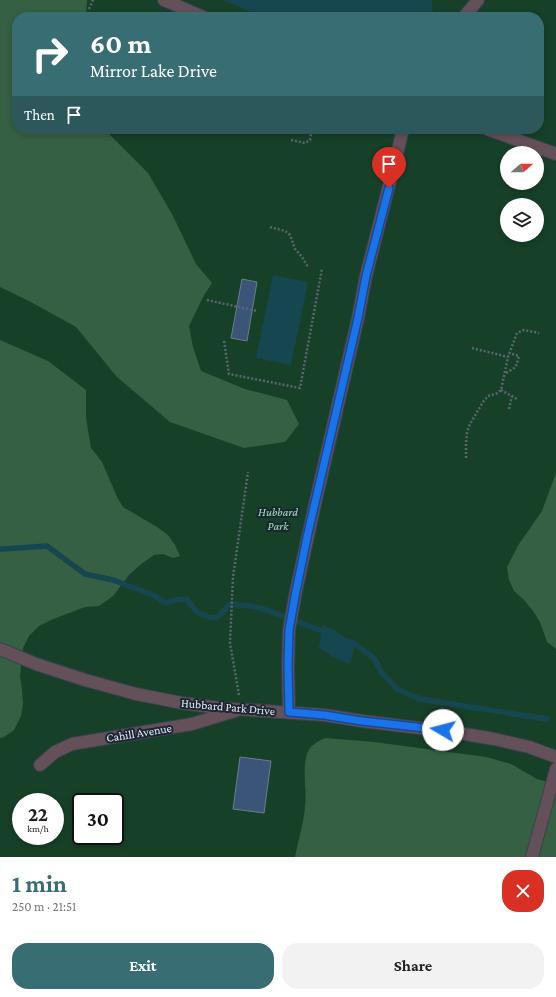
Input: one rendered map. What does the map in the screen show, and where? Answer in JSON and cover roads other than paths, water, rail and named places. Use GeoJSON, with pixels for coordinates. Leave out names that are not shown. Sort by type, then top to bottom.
{"type":"FeatureCollection","features":[{"type":"Feature","properties":{"kind":"street"},"geometry":{"type":"LineString","coordinates":[[164,0],[192,12]]}},
{"type":"Feature","properties":{"kind":"street"},"geometry":{"type":"LineString","coordinates":[[468,12],[478,0]]}},
{"type":"Feature","properties":{"kind":"street"},"geometry":{"type":"LineString","coordinates":[[289,712],[289,630],[296,591],[357,326],[366,276],[402,134]]}},
{"type":"Feature","properties":{"kind":"street"},"geometry":{"type":"LineString","coordinates":[[502,134],[556,154]]}},
{"type":"Feature","properties":{"kind":"street","name":"Hubbard Park Drive"},"geometry":{"type":"LineString","coordinates":[[0,650],[78,678],[136,694],[182,703],[220,708],[324,715],[459,733],[522,746],[556,758]]}},
{"type":"Feature","properties":{"kind":"street","name":"Cahill Avenue"},"geometry":{"type":"LineString","coordinates":[[40,765],[55,752],[72,744],[192,724],[242,709]]}},
{"type":"Feature","properties":{"kind":"street"},"geometry":{"type":"LineString","coordinates":[[532,857],[556,769]]}},
{"type":"Feature","properties":{"kind":"waterway"},"geometry":{"type":"LineString","coordinates":[[0,549],[47,546],[85,574],[113,580],[153,595],[166,603],[174,600],[186,599],[197,612],[209,617],[216,618],[230,604],[251,606],[264,609],[327,633]]}},
{"type":"Feature","properties":{"kind":"waterway"},"geometry":{"type":"LineString","coordinates":[[348,641],[355,644],[375,659],[381,672],[397,689],[420,699],[547,719]]}},
{"type":"Feature","properties":{"kind":"park label","name":"Hubbard Park"},"geometry":{"type":"Point","coordinates":[278,519]}}]}
